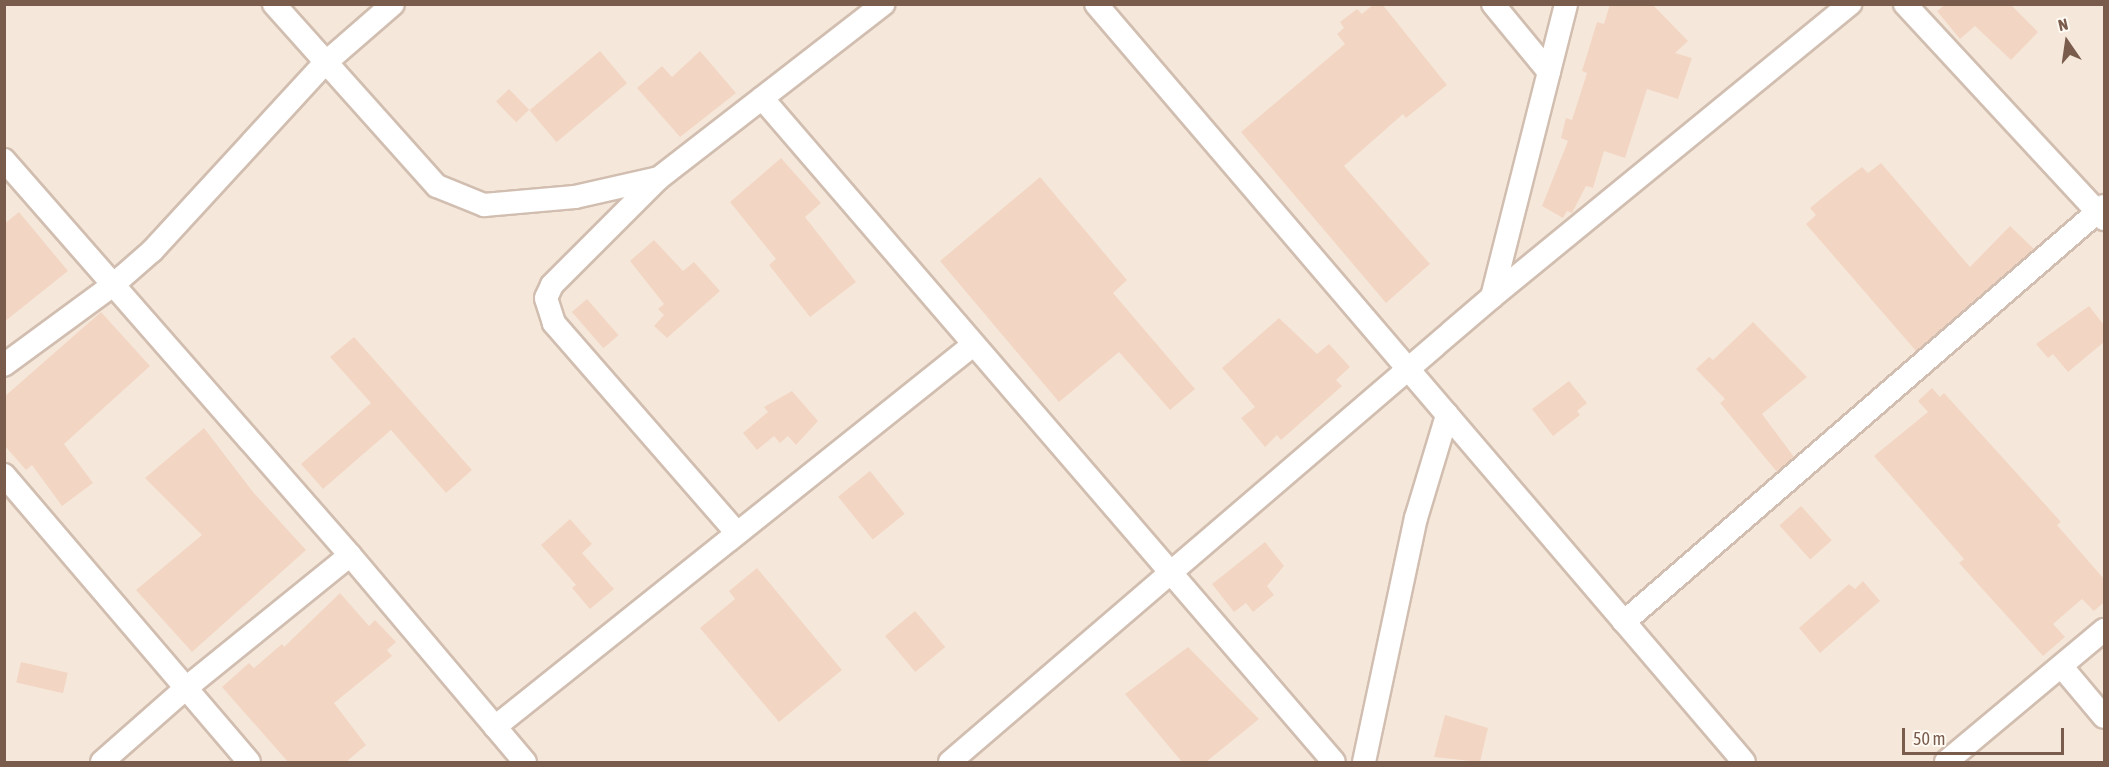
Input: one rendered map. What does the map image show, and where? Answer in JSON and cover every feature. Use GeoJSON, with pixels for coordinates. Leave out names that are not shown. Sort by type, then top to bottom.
{"type":"FeatureCollection","features":[{"type":"Feature","properties":{"kind":"street"},"geometry":{"type":"LineString","coordinates":[[274,4],[324,64],[437,186],[484,205],[575,197],[659,178]]}},
{"type":"Feature","properties":{"kind":"street"},"geometry":{"type":"LineString","coordinates":[[4,365],[113,285],[152,251],[324,64],[393,4]]}},
{"type":"Feature","properties":{"kind":"street"},"geometry":{"type":"LineString","coordinates":[[737,533],[554,323],[546,298],[552,285],[659,178],[883,4]]}},
{"type":"Feature","properties":{"kind":"street"},"geometry":{"type":"LineString","coordinates":[[1096,4],[1744,762]]}},
{"type":"Feature","properties":{"kind":"street"},"geometry":{"type":"LineString","coordinates":[[1493,4],[1549,72]]}},
{"type":"Feature","properties":{"kind":"street"},"geometry":{"type":"LineString","coordinates":[[1491,297],[1566,4]]}},
{"type":"Feature","properties":{"kind":"street"},"geometry":{"type":"LineString","coordinates":[[950,762],[1170,576],[1491,297],[1850,4]]}},
{"type":"Feature","properties":{"kind":"street"},"geometry":{"type":"LineString","coordinates":[[1624,622],[2103,212],[1905,4]]}},
{"type":"Feature","properties":{"kind":"street"},"geometry":{"type":"LineString","coordinates":[[762,98],[1170,576],[1334,762]]}},
{"type":"Feature","properties":{"kind":"street"},"geometry":{"type":"LineString","coordinates":[[4,160],[350,555],[525,762]]}},
{"type":"Feature","properties":{"kind":"street"},"geometry":{"type":"LineString","coordinates":[[495,727],[973,345]]}},
{"type":"Feature","properties":{"kind":"street"},"geometry":{"type":"LineString","coordinates":[[1364,762],[1416,518],[1447,415]]}},
{"type":"Feature","properties":{"kind":"street"},"geometry":{"type":"LineString","coordinates":[[4,475],[249,762]]}},
{"type":"Feature","properties":{"kind":"street"},"geometry":{"type":"LineString","coordinates":[[102,762],[186,688],[350,555]]}},
{"type":"Feature","properties":{"kind":"street"},"geometry":{"type":"LineString","coordinates":[[1946,762],[2104,630]]}},
{"type":"Feature","properties":{"kind":"street"},"geometry":{"type":"LineString","coordinates":[[2062,667],[2104,717]]}},
{"type":"Feature","properties":{"kind":"shaded area"},"geometry":{"type":"Polygon","coordinates":[[[5,5],[2104,5],[2104,762],[5,762],[5,5]]]}},
{"type":"Feature","properties":{"kind":"building"},"geometry":{"type":"Polygon","coordinates":[[[1374,4],[1382,4],[1447,85],[1406,118],[1403,114],[1344,166],[1430,264],[1386,303],[1241,132],[1345,44],[1337,34],[1344,28],[1340,22],[1357,9],[1362,14],[1374,4]]]}},
{"type":"Feature","properties":{"kind":"building"},"geometry":{"type":"Polygon","coordinates":[[[1610,4],[1652,4],[1688,41],[1675,53],[1692,58],[1678,99],[1647,89],[1625,158],[1604,151],[1593,188],[1586,186],[1572,213],[1567,211],[1563,218],[1542,206],[1568,141],[1561,138],[1566,118],[1572,120],[1587,73],[1582,71],[1597,22],[1604,24],[1610,4]]]}},
{"type":"Feature","properties":{"kind":"building"},"geometry":{"type":"Polygon","coordinates":[[[1946,4],[2010,4],[2038,32],[2011,60],[1975,26],[1960,39],[1937,11],[1946,4]]]}},
{"type":"Feature","properties":{"kind":"building"},"geometry":{"type":"Polygon","coordinates":[[[600,51],[627,83],[557,142],[530,110],[600,51]]]}},
{"type":"Feature","properties":{"kind":"building"},"geometry":{"type":"Polygon","coordinates":[[[700,51],[736,93],[680,137],[637,88],[662,66],[672,77],[700,51]]]}},
{"type":"Feature","properties":{"kind":"building"},"geometry":{"type":"Polygon","coordinates":[[[509,89],[529,110],[516,122],[496,102],[509,89]]]}},
{"type":"Feature","properties":{"kind":"building"},"geometry":{"type":"Polygon","coordinates":[[[781,158],[821,203],[805,217],[856,282],[810,317],[769,265],[776,259],[730,202],[781,158]]]}},
{"type":"Feature","properties":{"kind":"building"},"geometry":{"type":"Polygon","coordinates":[[[1881,163],[1970,267],[2010,226],[2034,249],[1916,351],[1806,224],[1816,215],[1810,208],[1838,185],[1862,167],[1868,173],[1881,163]]]}},
{"type":"Feature","properties":{"kind":"building"},"geometry":{"type":"Polygon","coordinates":[[[1040,177],[1127,280],[1113,293],[1195,389],[1170,410],[1119,352],[1059,402],[940,261],[1040,177]]]}},
{"type":"Feature","properties":{"kind":"building"},"geometry":{"type":"Polygon","coordinates":[[[19,212],[68,271],[4,322],[4,224],[19,212]]]}},
{"type":"Feature","properties":{"kind":"building"},"geometry":{"type":"Polygon","coordinates":[[[654,240],[683,271],[694,262],[720,291],[667,338],[654,326],[664,315],[658,309],[664,304],[630,261],[654,240]]]}},
{"type":"Feature","properties":{"kind":"building"},"geometry":{"type":"Polygon","coordinates":[[[587,299],[618,335],[603,348],[572,312],[587,299]]]}},
{"type":"Feature","properties":{"kind":"building"},"geometry":{"type":"Polygon","coordinates":[[[2089,306],[2104,325],[2104,342],[2068,372],[2053,354],[2048,358],[2036,344],[2089,306]]]}},
{"type":"Feature","properties":{"kind":"building"},"geometry":{"type":"Polygon","coordinates":[[[101,312],[150,366],[64,444],[93,483],[62,506],[32,465],[26,470],[4,445],[4,397],[101,312]]]}},
{"type":"Feature","properties":{"kind":"building"},"geometry":{"type":"Polygon","coordinates":[[[1279,318],[1317,354],[1329,344],[1350,367],[1336,380],[1342,386],[1281,440],[1277,435],[1265,447],[1241,418],[1255,407],[1222,368],[1279,318]]]}},
{"type":"Feature","properties":{"kind":"building"},"geometry":{"type":"Polygon","coordinates":[[[1753,322],[1807,377],[1762,414],[1794,457],[1777,472],[1720,403],[1725,399],[1696,369],[1709,357],[1713,360],[1753,322]]]}},
{"type":"Feature","properties":{"kind":"building"},"geometry":{"type":"Polygon","coordinates":[[[354,337],[472,470],[446,493],[391,430],[323,489],[301,464],[371,403],[330,357],[354,337]]]}},
{"type":"Feature","properties":{"kind":"building"},"geometry":{"type":"Polygon","coordinates":[[[1569,381],[1587,403],[1577,411],[1580,415],[1553,436],[1532,409],[1569,381]]]}},
{"type":"Feature","properties":{"kind":"building"},"geometry":{"type":"Polygon","coordinates":[[[1932,388],[1940,397],[1944,393],[2061,522],[2057,525],[2104,579],[2104,602],[2094,611],[2082,599],[2053,624],[2065,637],[2043,656],[1959,563],[1964,559],[1874,456],[1928,412],[1918,401],[1932,388]]]}},
{"type":"Feature","properties":{"kind":"building"},"geometry":{"type":"Polygon","coordinates":[[[792,391],[818,421],[796,445],[788,436],[780,443],[774,436],[757,450],[743,433],[768,412],[764,407],[792,391]]]}},
{"type":"Feature","properties":{"kind":"building"},"geometry":{"type":"Polygon","coordinates":[[[204,428],[253,492],[306,550],[192,652],[136,590],[202,535],[145,478],[204,428]]]}},
{"type":"Feature","properties":{"kind":"building"},"geometry":{"type":"Polygon","coordinates":[[[870,471],[905,514],[873,540],[838,497],[870,471]]]}},
{"type":"Feature","properties":{"kind":"building"},"geometry":{"type":"Polygon","coordinates":[[[1801,506],[1832,540],[1810,560],[1779,525],[1801,506]]]}},
{"type":"Feature","properties":{"kind":"building"},"geometry":{"type":"Polygon","coordinates":[[[570,519],[592,544],[582,553],[614,589],[590,609],[572,588],[576,585],[541,545],[570,519]]]}},
{"type":"Feature","properties":{"kind":"building"},"geometry":{"type":"Polygon","coordinates":[[[1265,542],[1284,566],[1267,586],[1274,595],[1253,612],[1246,603],[1234,612],[1212,584],[1265,542]]]}},
{"type":"Feature","properties":{"kind":"building"},"geometry":{"type":"Polygon","coordinates":[[[757,568],[842,670],[779,722],[700,628],[735,599],[729,591],[757,568]]]}},
{"type":"Feature","properties":{"kind":"building"},"geometry":{"type":"Polygon","coordinates":[[[1863,581],[1880,601],[1820,653],[1799,628],[1849,584],[1855,589],[1863,581]]]}},
{"type":"Feature","properties":{"kind":"building"},"geometry":{"type":"Polygon","coordinates":[[[340,593],[369,626],[375,620],[396,642],[387,650],[392,656],[334,703],[366,745],[346,762],[288,762],[222,687],[249,663],[254,668],[282,644],[284,647],[340,593]]]}},
{"type":"Feature","properties":{"kind":"building"},"geometry":{"type":"Polygon","coordinates":[[[915,611],[945,647],[915,672],[885,636],[915,611]]]}},
{"type":"Feature","properties":{"kind":"building"},"geometry":{"type":"Polygon","coordinates":[[[1188,647],[1259,719],[1206,762],[1182,762],[1125,694],[1188,647]]]}},
{"type":"Feature","properties":{"kind":"building"},"geometry":{"type":"Polygon","coordinates":[[[21,662],[68,673],[63,693],[16,682],[21,662]]]}},
{"type":"Feature","properties":{"kind":"building"},"geometry":{"type":"Polygon","coordinates":[[[1445,715],[1488,728],[1480,762],[1434,757],[1445,715]]]}}]}
